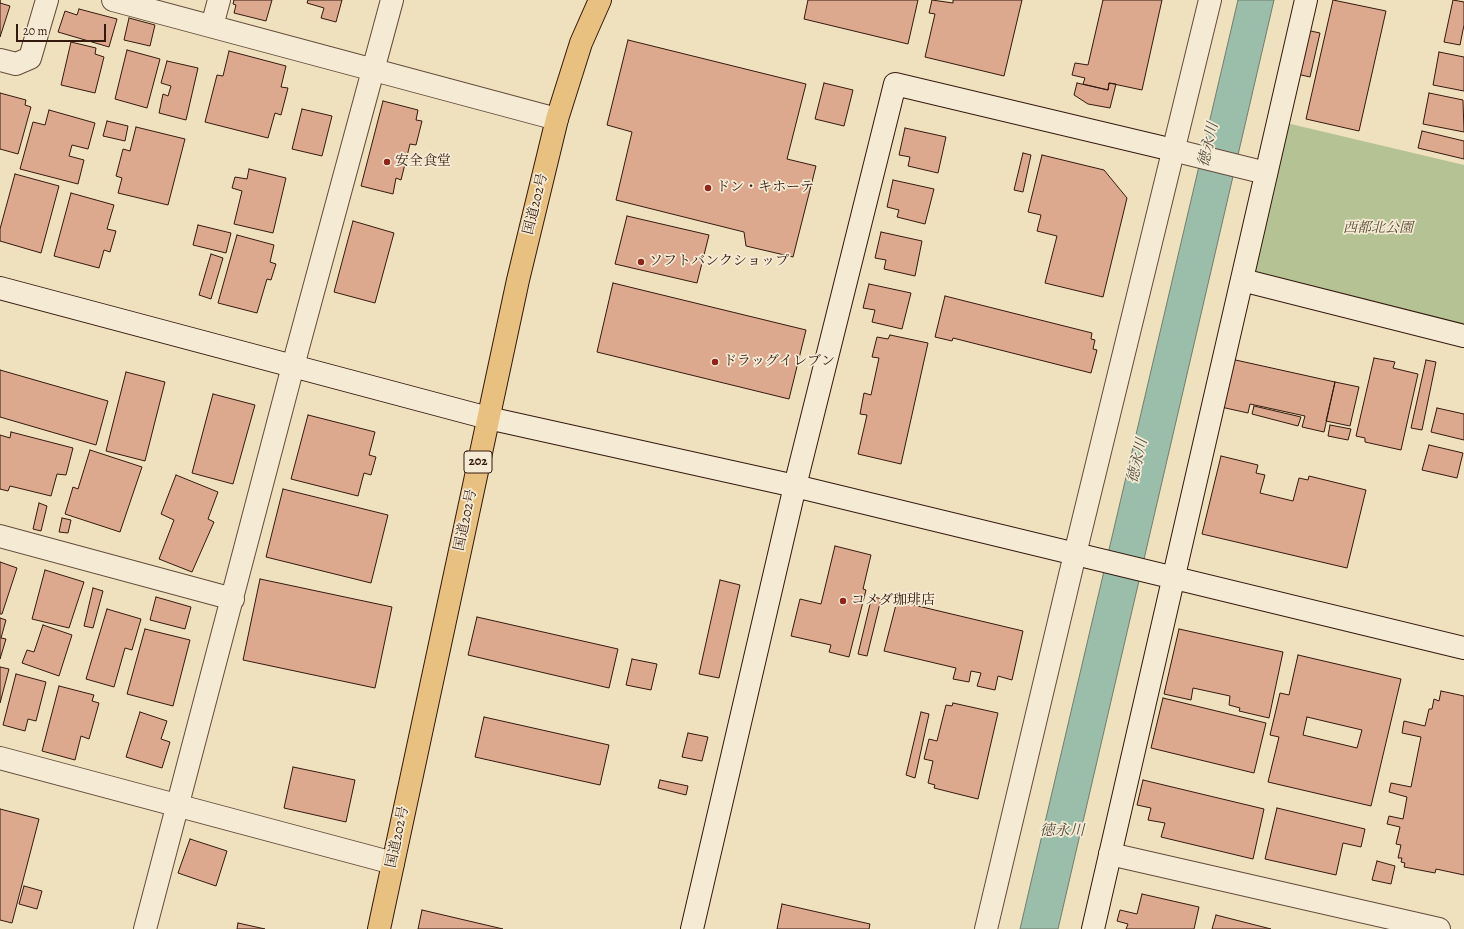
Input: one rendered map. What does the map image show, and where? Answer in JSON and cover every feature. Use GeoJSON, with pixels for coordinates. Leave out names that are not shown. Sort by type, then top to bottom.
{"type":"FeatureCollection","features":[{"type":"Feature","properties":{"kind":"highway","name":"国道202号"},"geometry":{"type":"LineString","coordinates":[[379,929],[518,280],[557,119],[581,44],[600,0]]}},
{"type":"Feature","properties":{"kind":"street"},"geometry":{"type":"LineString","coordinates":[[0,60],[16,64],[30,58],[47,0]]}},
{"type":"Feature","properties":{"kind":"street"},"geometry":{"type":"LineString","coordinates":[[114,0],[557,119]]}},
{"type":"Feature","properties":{"kind":"street"},"geometry":{"type":"LineString","coordinates":[[212,26],[219,0]]}},
{"type":"Feature","properties":{"kind":"street"},"geometry":{"type":"LineString","coordinates":[[145,929],[233,599],[293,366],[392,0]]}},
{"type":"Feature","properties":{"kind":"street"},"geometry":{"type":"LineString","coordinates":[[986,929],[1075,554],[1210,0]]}},
{"type":"Feature","properties":{"kind":"street"},"geometry":{"type":"LineString","coordinates":[[1093,929],[1172,577],[1306,0]]}},
{"type":"Feature","properties":{"kind":"street"},"geometry":{"type":"LineString","coordinates":[[692,929],[795,486],[894,84],[1266,173]]}},
{"type":"Feature","properties":{"kind":"street"},"geometry":{"type":"LineString","coordinates":[[1242,280],[1464,336]]}},
{"type":"Feature","properties":{"kind":"street"},"geometry":{"type":"LineString","coordinates":[[0,288],[488,418],[795,486],[1464,648]]}},
{"type":"Feature","properties":{"kind":"street"},"geometry":{"type":"LineString","coordinates":[[0,536],[233,599]]}},
{"type":"Feature","properties":{"kind":"street"},"geometry":{"type":"LineString","coordinates":[[0,758],[393,863]]}},
{"type":"Feature","properties":{"kind":"street"},"geometry":{"type":"LineString","coordinates":[[1110,854],[1439,929]]}},
{"type":"Feature","properties":{"kind":"green space","name":"西都北公園"},"geometry":{"type":"Polygon","coordinates":[[[1278,121],[1464,165],[1464,336],[1242,280],[1278,121]]]}},
{"type":"Feature","properties":{"kind":"water","name":"徳永川"},"geometry":{"type":"Polygon","coordinates":[[[1238,0],[1274,0],[1058,929],[1020,929],[1238,0]]]}},
{"type":"Feature","properties":{"kind":"building"},"geometry":{"type":"Polygon","coordinates":[[[234,0],[272,0],[266,21],[234,13],[236,5],[233,4],[234,0]]]}},
{"type":"Feature","properties":{"kind":"building"},"geometry":{"type":"Polygon","coordinates":[[[308,0],[342,0],[336,22],[321,18],[324,8],[307,3],[308,0]]]}},
{"type":"Feature","properties":{"kind":"building"},"geometry":{"type":"Polygon","coordinates":[[[808,0],[918,0],[908,44],[804,19],[808,0]]]}},
{"type":"Feature","properties":{"kind":"building"},"geometry":{"type":"Polygon","coordinates":[[[932,0],[953,3],[953,0],[1022,0],[1004,76],[925,57],[935,14],[929,13],[932,0]]]}},
{"type":"Feature","properties":{"kind":"building"},"geometry":{"type":"Polygon","coordinates":[[[1103,0],[1162,0],[1142,90],[1109,83],[1108,90],[1083,84],[1085,78],[1072,75],[1075,63],[1088,65],[1103,0]]]}},
{"type":"Feature","properties":{"kind":"building"},"geometry":{"type":"Polygon","coordinates":[[[1333,0],[1386,11],[1359,131],[1306,119],[1333,0]]]}},
{"type":"Feature","properties":{"kind":"building"},"geometry":{"type":"Polygon","coordinates":[[[1453,0],[1464,2],[1464,25],[1460,45],[1444,42],[1453,0]]]}},
{"type":"Feature","properties":{"kind":"building"},"geometry":{"type":"Polygon","coordinates":[[[0,3],[10,6],[0,37],[0,3]]]}},
{"type":"Feature","properties":{"kind":"building"},"geometry":{"type":"Polygon","coordinates":[[[79,9],[117,19],[109,47],[58,32],[65,11],[77,15],[79,9]]]}},
{"type":"Feature","properties":{"kind":"building"},"geometry":{"type":"Polygon","coordinates":[[[129,18],[155,25],[150,46],[124,40],[129,18]]]}},
{"type":"Feature","properties":{"kind":"building"},"geometry":{"type":"Polygon","coordinates":[[[1306,30],[1320,33],[1310,77],[1297,74],[1306,30]]]}},
{"type":"Feature","properties":{"kind":"building"},"geometry":{"type":"Polygon","coordinates":[[[628,40],[806,84],[787,159],[816,166],[793,257],[746,246],[744,232],[616,200],[632,132],[607,125],[628,40]]]}},
{"type":"Feature","properties":{"kind":"building"},"geometry":{"type":"Polygon","coordinates":[[[71,42],[96,48],[95,54],[104,57],[95,93],[61,85],[71,42]]]}},
{"type":"Feature","properties":{"kind":"building"},"geometry":{"type":"Polygon","coordinates":[[[127,50],[160,59],[147,108],[115,99],[127,50]]]}},
{"type":"Feature","properties":{"kind":"building"},"geometry":{"type":"Polygon","coordinates":[[[229,51],[286,66],[281,87],[288,88],[281,115],[275,113],[268,138],[205,122],[217,75],[223,76],[229,51]]]}},
{"type":"Feature","properties":{"kind":"building"},"geometry":{"type":"Polygon","coordinates":[[[1439,52],[1464,57],[1464,91],[1433,85],[1439,52]]]}},
{"type":"Feature","properties":{"kind":"building"},"geometry":{"type":"Polygon","coordinates":[[[167,61],[198,68],[186,120],[159,113],[163,94],[168,96],[171,86],[161,83],[167,61]]]}},
{"type":"Feature","properties":{"kind":"building"},"geometry":{"type":"Polygon","coordinates":[[[824,83],[853,90],[844,126],[815,119],[824,83]]]}},
{"type":"Feature","properties":{"kind":"building"},"geometry":{"type":"Polygon","coordinates":[[[1077,83],[1108,90],[1109,83],[1116,84],[1110,108],[1088,104],[1074,95],[1077,83]]]}},
{"type":"Feature","properties":{"kind":"building"},"geometry":{"type":"Polygon","coordinates":[[[0,93],[26,100],[25,105],[31,107],[18,154],[0,149],[0,93]]]}},
{"type":"Feature","properties":{"kind":"building"},"geometry":{"type":"Polygon","coordinates":[[[1429,93],[1463,100],[1464,132],[1423,124],[1429,93]]]}},
{"type":"Feature","properties":{"kind":"building","name":"安全食堂"},"geometry":{"type":"Polygon","coordinates":[[[383,101],[418,110],[416,120],[422,121],[416,145],[410,144],[401,180],[396,178],[393,194],[361,186],[383,101]]]}},
{"type":"Feature","properties":{"kind":"building"},"geometry":{"type":"Polygon","coordinates":[[[302,109],[332,116],[322,156],[292,149],[302,109]]]}},
{"type":"Feature","properties":{"kind":"building"},"geometry":{"type":"Polygon","coordinates":[[[49,110],[95,123],[88,149],[72,145],[69,156],[84,160],[78,184],[20,169],[33,122],[45,125],[49,110]]]}},
{"type":"Feature","properties":{"kind":"building"},"geometry":{"type":"Polygon","coordinates":[[[107,121],[128,126],[125,141],[103,136],[107,121]]]}},
{"type":"Feature","properties":{"kind":"building"},"geometry":{"type":"Polygon","coordinates":[[[136,127],[185,139],[168,205],[118,193],[122,178],[116,176],[123,149],[130,151],[136,127]]]}},
{"type":"Feature","properties":{"kind":"building"},"geometry":{"type":"Polygon","coordinates":[[[905,128],[946,137],[938,173],[908,166],[910,157],[899,155],[905,128]]]}},
{"type":"Feature","properties":{"kind":"building"},"geometry":{"type":"Polygon","coordinates":[[[1422,131],[1464,141],[1464,159],[1418,148],[1422,131]]]}},
{"type":"Feature","properties":{"kind":"building"},"geometry":{"type":"Polygon","coordinates":[[[1023,153],[1031,155],[1023,192],[1014,190],[1023,153]]]}},
{"type":"Feature","properties":{"kind":"building"},"geometry":{"type":"Polygon","coordinates":[[[1042,155],[1104,170],[1127,198],[1103,297],[1045,283],[1057,236],[1037,231],[1041,215],[1028,212],[1042,155]]]}},
{"type":"Feature","properties":{"kind":"building"},"geometry":{"type":"Polygon","coordinates":[[[249,169],[286,178],[273,233],[234,224],[242,191],[232,188],[235,177],[247,179],[249,169]]]}},
{"type":"Feature","properties":{"kind":"building"},"geometry":{"type":"Polygon","coordinates":[[[15,174],[59,186],[41,253],[0,241],[0,229],[15,174]]]}},
{"type":"Feature","properties":{"kind":"building"},"geometry":{"type":"Polygon","coordinates":[[[893,180],[934,189],[925,224],[897,217],[899,210],[887,207],[893,180]]]}},
{"type":"Feature","properties":{"kind":"building"},"geometry":{"type":"Polygon","coordinates":[[[71,193],[114,205],[107,229],[116,231],[110,252],[104,250],[99,268],[54,256],[71,193]]]}},
{"type":"Feature","properties":{"kind":"building"},"geometry":{"type":"Polygon","coordinates":[[[627,216],[709,235],[697,283],[615,264],[627,216]]]}},
{"type":"Feature","properties":{"kind":"building"},"geometry":{"type":"Polygon","coordinates":[[[353,221],[394,233],[375,303],[334,292],[353,221]]]}},
{"type":"Feature","properties":{"kind":"building"},"geometry":{"type":"Polygon","coordinates":[[[198,225],[231,233],[226,253],[193,245],[198,225]]]}},
{"type":"Feature","properties":{"kind":"building"},"geometry":{"type":"Polygon","coordinates":[[[881,232],[922,241],[915,276],[884,269],[886,260],[875,258],[881,232]]]}},
{"type":"Feature","properties":{"kind":"building"},"geometry":{"type":"Polygon","coordinates":[[[237,235],[274,245],[270,262],[276,264],[271,280],[267,279],[257,313],[218,303],[237,235]]]}},
{"type":"Feature","properties":{"kind":"building"},"geometry":{"type":"Polygon","coordinates":[[[211,254],[223,258],[211,299],[199,295],[211,254]]]}},
{"type":"Feature","properties":{"kind":"building"},"geometry":{"type":"Polygon","coordinates":[[[613,283],[806,330],[789,399],[597,352],[613,283]]]}},
{"type":"Feature","properties":{"kind":"building"},"geometry":{"type":"Polygon","coordinates":[[[869,284],[911,293],[902,329],[872,322],[875,310],[863,308],[869,284]]]}},
{"type":"Feature","properties":{"kind":"building"},"geometry":{"type":"Polygon","coordinates":[[[945,296],[1092,333],[1091,339],[1095,340],[1093,349],[1097,350],[1091,373],[953,338],[952,341],[935,337],[945,296]]]}},
{"type":"Feature","properties":{"kind":"building"},"geometry":{"type":"Polygon","coordinates":[[[890,335],[928,343],[901,464],[858,454],[867,415],[860,414],[864,393],[871,395],[879,358],[872,357],[877,337],[888,339],[890,335]]]}},
{"type":"Feature","properties":{"kind":"building"},"geometry":{"type":"Polygon","coordinates":[[[1374,358],[1395,362],[1393,368],[1418,374],[1401,450],[1365,442],[1365,438],[1356,436],[1374,358]]]}},
{"type":"Feature","properties":{"kind":"building"},"geometry":{"type":"Polygon","coordinates":[[[1231,359],[1335,382],[1324,432],[1302,427],[1305,416],[1250,404],[1248,413],[1221,407],[1231,359]]]}},
{"type":"Feature","properties":{"kind":"building"},"geometry":{"type":"Polygon","coordinates":[[[1426,360],[1436,362],[1422,430],[1411,428],[1426,360]]]}},
{"type":"Feature","properties":{"kind":"building"},"geometry":{"type":"Polygon","coordinates":[[[0,370],[108,401],[96,445],[0,417],[0,370]]]}},
{"type":"Feature","properties":{"kind":"building"},"geometry":{"type":"Polygon","coordinates":[[[126,372],[165,382],[145,461],[106,451],[126,372]]]}},
{"type":"Feature","properties":{"kind":"building"},"geometry":{"type":"Polygon","coordinates":[[[1335,382],[1359,387],[1350,426],[1326,421],[1335,382]]]}},
{"type":"Feature","properties":{"kind":"building"},"geometry":{"type":"Polygon","coordinates":[[[213,394],[255,405],[233,484],[192,473],[213,394]]]}},
{"type":"Feature","properties":{"kind":"building"},"geometry":{"type":"Polygon","coordinates":[[[1254,406],[1301,417],[1298,426],[1252,414],[1254,406]]]}},
{"type":"Feature","properties":{"kind":"building"},"geometry":{"type":"Polygon","coordinates":[[[1437,408],[1464,414],[1464,440],[1431,432],[1437,408]]]}},
{"type":"Feature","properties":{"kind":"building"},"geometry":{"type":"Polygon","coordinates":[[[308,415],[375,432],[369,455],[376,457],[371,475],[364,473],[358,496],[291,479],[308,415]]]}},
{"type":"Feature","properties":{"kind":"building"},"geometry":{"type":"Polygon","coordinates":[[[1330,425],[1351,429],[1348,440],[1328,436],[1330,425]]]}},
{"type":"Feature","properties":{"kind":"building"},"geometry":{"type":"Polygon","coordinates":[[[11,432],[73,448],[66,475],[57,474],[51,496],[10,486],[8,491],[0,489],[0,435],[10,438],[11,432]]]}},
{"type":"Feature","properties":{"kind":"building"},"geometry":{"type":"Polygon","coordinates":[[[1429,445],[1463,453],[1457,478],[1422,470],[1429,445]]]}},
{"type":"Feature","properties":{"kind":"building"},"geometry":{"type":"Polygon","coordinates":[[[90,450],[142,467],[120,532],[65,514],[73,487],[78,489],[90,450]]]}},
{"type":"Feature","properties":{"kind":"building"},"geometry":{"type":"Polygon","coordinates":[[[1221,456],[1258,465],[1256,473],[1265,475],[1260,493],[1293,501],[1299,478],[1308,480],[1309,476],[1366,490],[1347,568],[1202,534],[1221,456]]]}},
{"type":"Feature","properties":{"kind":"building"},"geometry":{"type":"Polygon","coordinates":[[[176,475],[218,492],[208,519],[214,522],[192,572],[159,559],[174,520],[161,514],[176,475]]]}},
{"type":"Feature","properties":{"kind":"building"},"geometry":{"type":"Polygon","coordinates":[[[283,489],[388,515],[371,583],[266,557],[283,489]]]}},
{"type":"Feature","properties":{"kind":"building"},"geometry":{"type":"Polygon","coordinates":[[[39,503],[47,506],[41,531],[33,529],[39,503]]]}},
{"type":"Feature","properties":{"kind":"building"},"geometry":{"type":"Polygon","coordinates":[[[62,518],[71,520],[68,533],[59,532],[62,518]]]}},
{"type":"Feature","properties":{"kind":"building","name":"コメダ珈琲店"},"geometry":{"type":"Polygon","coordinates":[[[835,546],[871,555],[863,589],[866,590],[849,657],[829,652],[831,645],[791,636],[800,599],[821,604],[835,546]]]}},
{"type":"Feature","properties":{"kind":"building"},"geometry":{"type":"Polygon","coordinates":[[[0,562],[17,568],[2,614],[0,614],[0,562]]]}},
{"type":"Feature","properties":{"kind":"building"},"geometry":{"type":"Polygon","coordinates":[[[45,570],[84,582],[69,628],[32,619],[45,570]]]}},
{"type":"Feature","properties":{"kind":"building"},"geometry":{"type":"Polygon","coordinates":[[[260,579],[392,607],[375,688],[243,660],[260,579]]]}},
{"type":"Feature","properties":{"kind":"building"},"geometry":{"type":"Polygon","coordinates":[[[720,580],[740,585],[719,678],[699,674],[720,580]]]}},
{"type":"Feature","properties":{"kind":"building"},"geometry":{"type":"Polygon","coordinates":[[[93,588],[103,591],[93,628],[84,626],[93,588]]]}},
{"type":"Feature","properties":{"kind":"building"},"geometry":{"type":"Polygon","coordinates":[[[872,596],[881,599],[867,656],[858,654],[872,596]]]}},
{"type":"Feature","properties":{"kind":"building"},"geometry":{"type":"Polygon","coordinates":[[[156,597],[191,607],[185,629],[150,620],[156,597]]]}},
{"type":"Feature","properties":{"kind":"building"},"geometry":{"type":"Polygon","coordinates":[[[897,601],[1023,631],[1012,680],[998,676],[995,690],[977,686],[981,673],[971,671],[969,682],[953,679],[956,668],[884,651],[897,601]]]}},
{"type":"Feature","properties":{"kind":"building"},"geometry":{"type":"Polygon","coordinates":[[[107,609],[141,619],[132,650],[125,648],[114,687],[86,679],[107,609]]]}},
{"type":"Feature","properties":{"kind":"building"},"geometry":{"type":"Polygon","coordinates":[[[477,617],[618,649],[609,688],[468,655],[477,617]]]}},
{"type":"Feature","properties":{"kind":"building"},"geometry":{"type":"Polygon","coordinates":[[[0,618],[6,620],[1,638],[6,639],[0,659],[0,618]]]}},
{"type":"Feature","properties":{"kind":"building"},"geometry":{"type":"Polygon","coordinates":[[[43,625],[72,635],[59,676],[22,663],[27,650],[34,652],[43,625]]]}},
{"type":"Feature","properties":{"kind":"building"},"geometry":{"type":"Polygon","coordinates":[[[145,629],[190,640],[173,706],[127,694],[145,629]]]}},
{"type":"Feature","properties":{"kind":"building"},"geometry":{"type":"Polygon","coordinates":[[[1179,629],[1283,652],[1269,718],[1239,711],[1240,708],[1229,705],[1230,696],[1193,688],[1191,700],[1164,694],[1179,629]]]}},
{"type":"Feature","properties":{"kind":"building"},"geometry":{"type":"Polygon","coordinates":[[[1298,655],[1401,679],[1371,806],[1268,782],[1279,737],[1270,735],[1280,693],[1289,695],[1298,655]],[[1307,717],[1303,735],[1357,748],[1362,730],[1307,717]]]}},
{"type":"Feature","properties":{"kind":"building"},"geometry":{"type":"Polygon","coordinates":[[[632,659],[657,664],[651,690],[626,685],[632,659]]]}},
{"type":"Feature","properties":{"kind":"building"},"geometry":{"type":"Polygon","coordinates":[[[0,667],[9,669],[0,703],[0,667]]]}},
{"type":"Feature","properties":{"kind":"building"},"geometry":{"type":"Polygon","coordinates":[[[16,674],[46,682],[36,721],[28,719],[25,731],[3,725],[16,674]]]}},
{"type":"Feature","properties":{"kind":"building"},"geometry":{"type":"Polygon","coordinates":[[[59,686],[94,695],[92,701],[99,703],[89,739],[81,736],[75,760],[42,751],[59,686]]]}},
{"type":"Feature","properties":{"kind":"building"},"geometry":{"type":"Polygon","coordinates":[[[1441,691],[1464,696],[1464,875],[1436,869],[1435,873],[1404,867],[1405,863],[1401,862],[1402,858],[1398,858],[1401,845],[1396,844],[1400,827],[1387,824],[1389,816],[1403,819],[1407,797],[1389,792],[1391,783],[1411,787],[1421,737],[1402,733],[1404,721],[1425,726],[1429,709],[1432,709],[1434,699],[1439,701],[1441,691]]]}},
{"type":"Feature","properties":{"kind":"building"},"geometry":{"type":"Polygon","coordinates":[[[1163,698],[1266,723],[1254,773],[1151,748],[1163,698]]]}},
{"type":"Feature","properties":{"kind":"building"},"geometry":{"type":"Polygon","coordinates":[[[953,703],[998,713],[978,799],[934,788],[935,785],[928,783],[933,761],[924,759],[929,739],[937,741],[946,705],[952,706],[953,703]]]}},
{"type":"Feature","properties":{"kind":"building"},"geometry":{"type":"Polygon","coordinates":[[[140,712],[167,721],[161,739],[170,742],[162,768],[126,757],[140,712]]]}},
{"type":"Feature","properties":{"kind":"building"},"geometry":{"type":"Polygon","coordinates":[[[921,712],[929,714],[915,778],[906,775],[921,712]]]}},
{"type":"Feature","properties":{"kind":"building"},"geometry":{"type":"Polygon","coordinates":[[[484,717],[609,745],[600,785],[475,757],[484,717]]]}},
{"type":"Feature","properties":{"kind":"building"},"geometry":{"type":"Polygon","coordinates":[[[688,733],[708,737],[702,761],[682,757],[688,733]]]}},
{"type":"Feature","properties":{"kind":"building"},"geometry":{"type":"Polygon","coordinates":[[[293,767],[355,780],[346,822],[284,808],[293,767]]]}},
{"type":"Feature","properties":{"kind":"building"},"geometry":{"type":"Polygon","coordinates":[[[660,780],[688,786],[686,795],[658,788],[660,780]]]}},
{"type":"Feature","properties":{"kind":"building"},"geometry":{"type":"Polygon","coordinates":[[[1143,780],[1264,809],[1253,859],[1161,837],[1165,823],[1148,820],[1151,808],[1137,805],[1143,780]]]}},
{"type":"Feature","properties":{"kind":"building"},"geometry":{"type":"Polygon","coordinates":[[[1277,808],[1365,829],[1361,847],[1343,843],[1336,875],[1265,859],[1277,808]]]}},
{"type":"Feature","properties":{"kind":"building"},"geometry":{"type":"Polygon","coordinates":[[[0,809],[39,819],[12,923],[0,920],[0,809]]]}},
{"type":"Feature","properties":{"kind":"building"},"geometry":{"type":"Polygon","coordinates":[[[190,839],[227,851],[216,886],[178,873],[190,839]]]}},
{"type":"Feature","properties":{"kind":"building"},"geometry":{"type":"Polygon","coordinates":[[[1377,861],[1395,866],[1391,884],[1372,880],[1377,861]]]}},
{"type":"Feature","properties":{"kind":"building"},"geometry":{"type":"Polygon","coordinates":[[[24,886],[42,891],[37,909],[19,904],[24,886]]]}},
{"type":"Feature","properties":{"kind":"building"},"geometry":{"type":"Polygon","coordinates":[[[1142,894],[1199,907],[1194,929],[1126,929],[1128,924],[1117,921],[1120,910],[1137,914],[1142,894]]]}},
{"type":"Feature","properties":{"kind":"building"},"geometry":{"type":"Polygon","coordinates":[[[782,904],[870,924],[869,929],[777,929],[782,904]]]}},
{"type":"Feature","properties":{"kind":"building"},"geometry":{"type":"Polygon","coordinates":[[[422,910],[503,929],[418,929],[422,910]]]}},
{"type":"Feature","properties":{"kind":"building"},"geometry":{"type":"Polygon","coordinates":[[[1216,915],[1271,929],[1212,929],[1216,915]]]}},
{"type":"Feature","properties":{"kind":"building"},"geometry":{"type":"Polygon","coordinates":[[[238,923],[265,929],[237,929],[238,923]]]}},
{"type":"Feature","properties":{"kind":"place","name":"安全食堂"},"geometry":{"type":"Point","coordinates":[387,162]}},
{"type":"Feature","properties":{"kind":"place","name":"ドン・キホーテ"},"geometry":{"type":"Point","coordinates":[708,188]}},
{"type":"Feature","properties":{"kind":"place","name":"ソフトバンクショップ"},"geometry":{"type":"Point","coordinates":[641,262]}},
{"type":"Feature","properties":{"kind":"place","name":"ドラッグイレブン"},"geometry":{"type":"Point","coordinates":[715,362]}},
{"type":"Feature","properties":{"kind":"place","name":"コメダ珈琲店"},"geometry":{"type":"Point","coordinates":[843,601]}}]}
